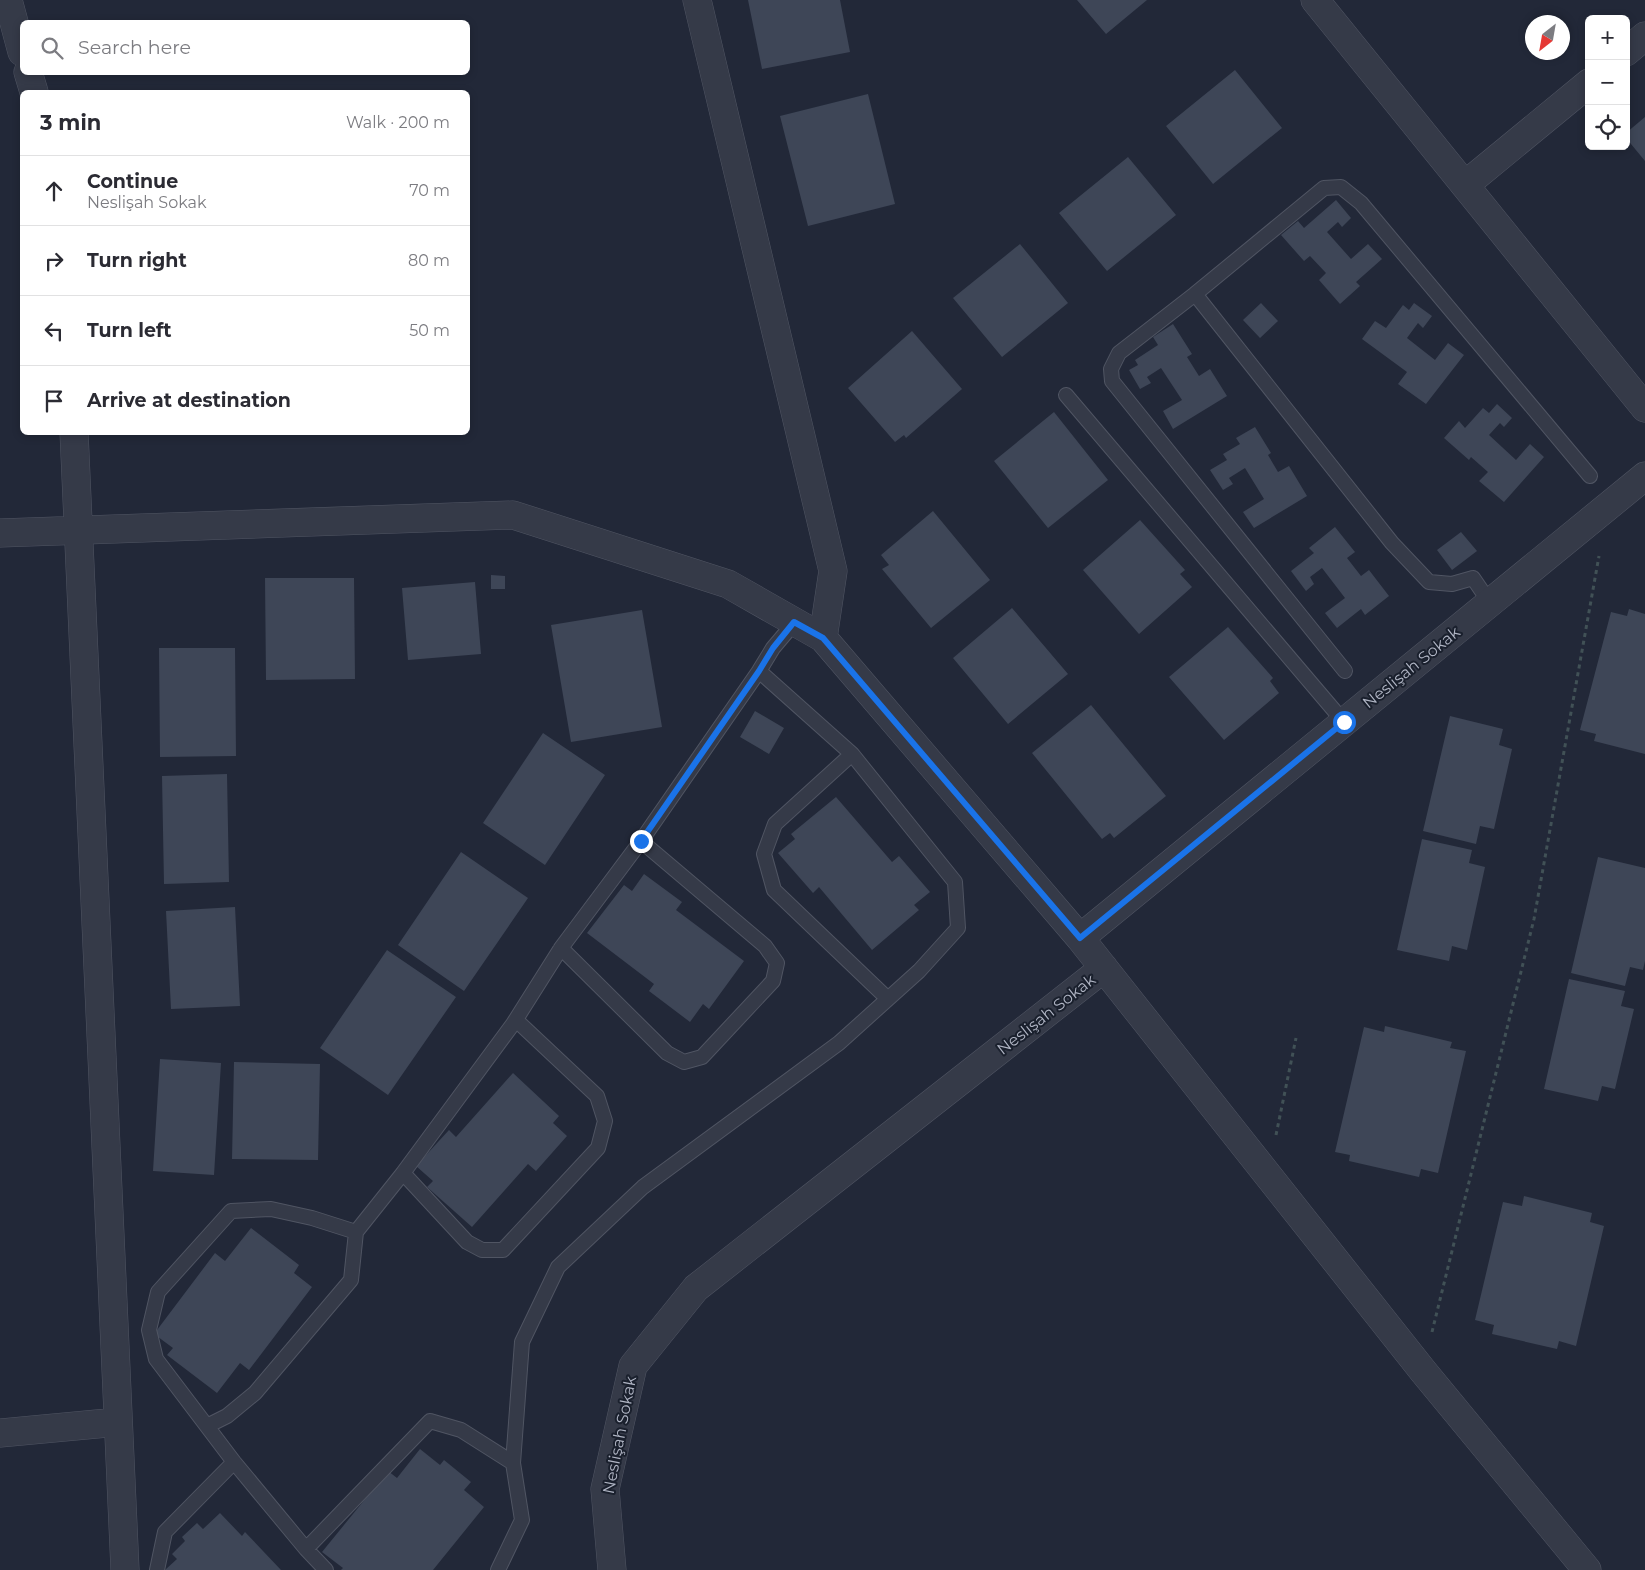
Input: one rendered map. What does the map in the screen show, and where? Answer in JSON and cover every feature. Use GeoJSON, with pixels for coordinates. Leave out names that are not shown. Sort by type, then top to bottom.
{"type":"FeatureCollection","features":[{"type":"Feature","properties":{"kind":"street"},"geometry":{"type":"LineString","coordinates":[[8,0],[20,45]]}},
{"type":"Feature","properties":{"kind":"street"},"geometry":{"type":"LineString","coordinates":[[698,0],[833,571],[823,638]]}},
{"type":"Feature","properties":{"kind":"street"},"geometry":{"type":"LineString","coordinates":[[1315,0],[1645,408]]}},
{"type":"Feature","properties":{"kind":"street"},"geometry":{"type":"LineString","coordinates":[[1630,49],[1645,36]]}},
{"type":"Feature","properties":{"kind":"street"},"geometry":{"type":"LineString","coordinates":[[29,75],[33,90]]}},
{"type":"Feature","properties":{"kind":"street"},"geometry":{"type":"LineString","coordinates":[[1465,185],[1585,86]]}},
{"type":"Feature","properties":{"kind":"street"},"geometry":{"type":"LineString","coordinates":[[74,435],[125,1570]]}},
{"type":"Feature","properties":{"kind":"street","name":"Neslişah Sokak"},"geometry":{"type":"LineString","coordinates":[[612,1570],[605,1489],[633,1366],[696,1288],[1104,968],[1080,938],[1645,476]]}},
{"type":"Feature","properties":{"kind":"street"},"geometry":{"type":"LineString","coordinates":[[0,534],[513,515],[728,584],[823,638],[1080,938]]}},
{"type":"Feature","properties":{"kind":"street"},"geometry":{"type":"LineString","coordinates":[[1104,968],[1422,1371],[1587,1570]]}},
{"type":"Feature","properties":{"kind":"street"},"geometry":{"type":"LineString","coordinates":[[0,1433],[118,1422]]}},
{"type":"Feature","properties":{"kind":"lane"},"geometry":{"type":"LineString","coordinates":[[1345,671],[1112,381],[1111,369],[1119,353],[1195,294],[1324,188],[1341,188],[1361,202],[1590,476]]}},
{"type":"Feature","properties":{"kind":"lane"},"geometry":{"type":"LineString","coordinates":[[1195,294],[1392,543],[1429,582],[1452,584],[1473,578],[1490,603]]}},
{"type":"Feature","properties":{"kind":"lane"},"geometry":{"type":"LineString","coordinates":[[1066,395],[1344,722]]}},
{"type":"Feature","properties":{"kind":"lane"},"geometry":{"type":"LineString","coordinates":[[206,1426],[227,1416],[255,1393],[351,1280],[356,1232],[403,1173],[516,1020],[561,948],[641,841],[773,648],[794,622]]}},
{"type":"Feature","properties":{"kind":"lane"},"geometry":{"type":"LineString","coordinates":[[498,1570],[522,1520],[513,1463],[522,1342],[558,1267],[643,1188],[839,1043],[919,971],[958,928],[955,882],[852,754],[759,671]]}},
{"type":"Feature","properties":{"kind":"lane"},"geometry":{"type":"LineString","coordinates":[[852,754],[775,824],[764,854],[774,890],[888,999]]}},
{"type":"Feature","properties":{"kind":"lane"},"geometry":{"type":"LineString","coordinates":[[561,948],[667,1053],[684,1062],[702,1057],[773,981],[777,963],[765,946],[641,841]]}},
{"type":"Feature","properties":{"kind":"lane"},"geometry":{"type":"LineString","coordinates":[[403,1173],[467,1242],[482,1250],[502,1250],[598,1148],[605,1121],[597,1096],[516,1020]]}},
{"type":"Feature","properties":{"kind":"lane"},"geometry":{"type":"LineString","coordinates":[[326,1570],[306,1549],[234,1462],[156,1359],[149,1330],[158,1292],[231,1211],[271,1209],[312,1218],[356,1232]]}},
{"type":"Feature","properties":{"kind":"lane"},"geometry":{"type":"LineString","coordinates":[[306,1549],[430,1422],[461,1430],[513,1463]]}},
{"type":"Feature","properties":{"kind":"lane"},"geometry":{"type":"LineString","coordinates":[[157,1570],[166,1532],[234,1462]]}},
{"type":"Feature","properties":{"kind":"path"},"geometry":{"type":"LineString","coordinates":[[1422,1371],[1534,919],[1599,556]]}},
{"type":"Feature","properties":{"kind":"path"},"geometry":{"type":"LineString","coordinates":[[1268,1175],[1296,1038]]}},
{"type":"Feature","properties":{"kind":"building"},"geometry":{"type":"Polygon","coordinates":[[[748,0],[840,0],[850,52],[762,69],[748,0]]]}},
{"type":"Feature","properties":{"kind":"building"},"geometry":{"type":"Polygon","coordinates":[[[1077,0],[1147,0],[1106,34],[1077,0]]]}},
{"type":"Feature","properties":{"kind":"building"},"geometry":{"type":"Polygon","coordinates":[[[1235,70],[1282,128],[1213,184],[1166,126],[1235,70]]]}},
{"type":"Feature","properties":{"kind":"building"},"geometry":{"type":"Polygon","coordinates":[[[868,94],[895,204],[808,226],[780,116],[868,94]]]}},
{"type":"Feature","properties":{"kind":"building"},"geometry":{"type":"Polygon","coordinates":[[[1645,117],[1645,161],[1630,143],[1630,130],[1645,117]]]}},
{"type":"Feature","properties":{"kind":"building"},"geometry":{"type":"Polygon","coordinates":[[[1128,157],[1176,215],[1107,271],[1059,213],[1128,157]]]}},
{"type":"Feature","properties":{"kind":"building"},"geometry":{"type":"Polygon","coordinates":[[[1336,200],[1351,218],[1342,227],[1338,222],[1327,232],[1351,259],[1368,244],[1382,259],[1356,282],[1360,286],[1340,304],[1319,280],[1326,273],[1310,256],[1304,261],[1281,235],[1298,221],[1304,228],[1336,200]]]}},
{"type":"Feature","properties":{"kind":"building"},"geometry":{"type":"Polygon","coordinates":[[[1020,244],[1068,303],[1002,357],[953,298],[1020,244]]]}},
{"type":"Feature","properties":{"kind":"building"},"geometry":{"type":"Polygon","coordinates":[[[1261,303],[1278,321],[1260,338],[1243,320],[1261,303]]]}},
{"type":"Feature","properties":{"kind":"building"},"geometry":{"type":"Polygon","coordinates":[[[1414,303],[1432,316],[1423,328],[1418,323],[1407,338],[1435,360],[1448,343],[1464,355],[1426,404],[1398,384],[1407,372],[1362,339],[1375,321],[1386,328],[1403,305],[1409,310],[1414,303]]]}},
{"type":"Feature","properties":{"kind":"building"},"geometry":{"type":"Polygon","coordinates":[[[1173,324],[1192,354],[1187,357],[1199,376],[1210,369],[1227,396],[1173,429],[1163,411],[1182,400],[1161,368],[1147,377],[1151,383],[1140,389],[1129,370],[1138,365],[1135,360],[1158,345],[1153,337],[1173,324]]]}},
{"type":"Feature","properties":{"kind":"building"},"geometry":{"type":"Polygon","coordinates":[[[912,331],[962,389],[906,438],[904,435],[895,442],[848,388],[912,331]]]}},
{"type":"Feature","properties":{"kind":"building"},"geometry":{"type":"Polygon","coordinates":[[[1497,404],[1512,418],[1504,427],[1500,423],[1489,435],[1516,460],[1530,444],[1544,457],[1504,502],[1479,481],[1488,472],[1471,457],[1469,460],[1444,438],[1459,421],[1465,428],[1483,408],[1489,413],[1497,404]]]}},
{"type":"Feature","properties":{"kind":"building"},"geometry":{"type":"Polygon","coordinates":[[[1054,412],[1108,480],[1048,528],[994,461],[1054,412]]]}},
{"type":"Feature","properties":{"kind":"building"},"geometry":{"type":"Polygon","coordinates":[[[1255,427],[1271,453],[1268,455],[1278,472],[1289,466],[1307,496],[1254,528],[1243,512],[1264,499],[1245,468],[1229,478],[1233,484],[1223,490],[1210,470],[1227,460],[1223,454],[1240,444],[1236,438],[1255,427]]]}},
{"type":"Feature","properties":{"kind":"building"},"geometry":{"type":"Polygon","coordinates":[[[933,511],[990,580],[931,628],[882,569],[889,565],[881,555],[933,511]]]}},
{"type":"Feature","properties":{"kind":"building"},"geometry":{"type":"Polygon","coordinates":[[[1140,520],[1185,570],[1180,574],[1192,587],[1139,634],[1083,570],[1140,520]]]}},
{"type":"Feature","properties":{"kind":"building"},"geometry":{"type":"Polygon","coordinates":[[[1335,527],[1355,552],[1347,558],[1361,576],[1369,570],[1389,596],[1365,615],[1361,609],[1337,628],[1325,613],[1345,598],[1322,568],[1310,577],[1314,584],[1306,591],[1291,571],[1314,553],[1309,548],[1335,527]]]}},
{"type":"Feature","properties":{"kind":"building"},"geometry":{"type":"Polygon","coordinates":[[[1461,532],[1477,551],[1452,570],[1437,550],[1461,532]]]}},
{"type":"Feature","properties":{"kind":"building"},"geometry":{"type":"Polygon","coordinates":[[[491,575],[505,576],[505,589],[491,589],[491,575]]]}},
{"type":"Feature","properties":{"kind":"building"},"geometry":{"type":"Polygon","coordinates":[[[265,578],[354,578],[355,679],[266,680],[265,578]]]}},
{"type":"Feature","properties":{"kind":"building"},"geometry":{"type":"Polygon","coordinates":[[[475,582],[481,654],[408,660],[402,588],[475,582]]]}},
{"type":"Feature","properties":{"kind":"building"},"geometry":{"type":"Polygon","coordinates":[[[1012,608],[1068,674],[1008,724],[953,658],[1012,608]]]}},
{"type":"Feature","properties":{"kind":"building"},"geometry":{"type":"Polygon","coordinates":[[[1629,609],[1645,614],[1645,754],[1594,741],[1596,734],[1580,730],[1611,612],[1627,616],[1629,609]]]}},
{"type":"Feature","properties":{"kind":"building"},"geometry":{"type":"Polygon","coordinates":[[[642,610],[662,727],[571,742],[551,625],[642,610]]]}},
{"type":"Feature","properties":{"kind":"building"},"geometry":{"type":"Polygon","coordinates":[[[1228,627],[1273,678],[1270,681],[1279,693],[1224,740],[1169,677],[1228,627]]]}},
{"type":"Feature","properties":{"kind":"building"},"geometry":{"type":"Polygon","coordinates":[[[159,648],[235,648],[236,756],[160,757],[159,648]]]}},
{"type":"Feature","properties":{"kind":"building"},"geometry":{"type":"Polygon","coordinates":[[[1091,705],[1166,796],[1114,838],[1110,833],[1102,839],[1032,753],[1091,705]]]}},
{"type":"Feature","properties":{"kind":"building"},"geometry":{"type":"Polygon","coordinates":[[[755,711],[784,728],[769,754],[740,737],[755,711]]]}},
{"type":"Feature","properties":{"kind":"building"},"geometry":{"type":"Polygon","coordinates":[[[1450,716],[1503,729],[1499,745],[1512,749],[1494,829],[1480,826],[1476,844],[1423,831],[1450,716]]]}},
{"type":"Feature","properties":{"kind":"building"},"geometry":{"type":"Polygon","coordinates":[[[543,733],[605,775],[545,865],[483,823],[543,733]]]}},
{"type":"Feature","properties":{"kind":"building"},"geometry":{"type":"Polygon","coordinates":[[[227,774],[229,882],[164,884],[162,776],[227,774]]]}},
{"type":"Feature","properties":{"kind":"building"},"geometry":{"type":"Polygon","coordinates":[[[836,797],[892,862],[899,856],[930,892],[914,905],[919,910],[872,950],[819,887],[813,893],[778,853],[795,839],[791,834],[836,797]]]}},
{"type":"Feature","properties":{"kind":"building"},"geometry":{"type":"Polygon","coordinates":[[[1422,839],[1472,850],[1469,863],[1485,867],[1467,950],[1452,946],[1449,961],[1397,950],[1422,839]]]}},
{"type":"Feature","properties":{"kind":"building"},"geometry":{"type":"Polygon","coordinates":[[[461,852],[528,898],[464,991],[398,945],[461,852]]]}},
{"type":"Feature","properties":{"kind":"building"},"geometry":{"type":"Polygon","coordinates":[[[1598,857],[1645,868],[1645,961],[1643,970],[1630,967],[1625,986],[1571,973],[1598,857]]]}},
{"type":"Feature","properties":{"kind":"building"},"geometry":{"type":"Polygon","coordinates":[[[644,874],[682,902],[676,910],[744,961],[709,1009],[703,1004],[690,1022],[649,991],[654,984],[587,933],[624,885],[632,891],[644,874]]]}},
{"type":"Feature","properties":{"kind":"building"},"geometry":{"type":"Polygon","coordinates":[[[235,907],[240,1006],[171,1009],[166,911],[235,907]]]}},
{"type":"Feature","properties":{"kind":"building"},"geometry":{"type":"Polygon","coordinates":[[[387,950],[456,997],[388,1095],[320,1048],[387,950]]]}},
{"type":"Feature","properties":{"kind":"building"},"geometry":{"type":"Polygon","coordinates":[[[1569,979],[1625,991],[1621,1006],[1634,1009],[1615,1089],[1602,1086],[1598,1101],[1544,1089],[1569,979]]]}},
{"type":"Feature","properties":{"kind":"building"},"geometry":{"type":"Polygon","coordinates":[[[1385,1026],[1452,1042],[1450,1048],[1466,1051],[1438,1173],[1421,1169],[1419,1177],[1349,1161],[1350,1155],[1335,1152],[1364,1027],[1384,1032],[1385,1026]]]}},
{"type":"Feature","properties":{"kind":"building"},"geometry":{"type":"Polygon","coordinates":[[[160,1059],[221,1063],[214,1175],[153,1171],[160,1059]]]}},
{"type":"Feature","properties":{"kind":"building"},"geometry":{"type":"Polygon","coordinates":[[[234,1062],[320,1064],[318,1160],[232,1159],[234,1062]]]}},
{"type":"Feature","properties":{"kind":"building"},"geometry":{"type":"Polygon","coordinates":[[[513,1073],[559,1116],[553,1123],[567,1136],[536,1171],[528,1164],[472,1227],[427,1187],[433,1181],[416,1166],[449,1130],[456,1137],[513,1073]]]}},
{"type":"Feature","properties":{"kind":"building"},"geometry":{"type":"Polygon","coordinates":[[[1524,1196],[1592,1213],[1590,1222],[1604,1226],[1576,1346],[1559,1341],[1557,1349],[1492,1334],[1494,1325],[1475,1320],[1503,1202],[1522,1206],[1524,1196]]]}},
{"type":"Feature","properties":{"kind":"building"},"geometry":{"type":"Polygon","coordinates":[[[251,1228],[299,1265],[294,1273],[312,1287],[249,1370],[240,1363],[217,1393],[167,1355],[173,1348],[154,1334],[215,1253],[225,1261],[251,1228]]]}},
{"type":"Feature","properties":{"kind":"building"},"geometry":{"type":"Polygon","coordinates":[[[420,1449],[440,1465],[444,1460],[471,1482],[464,1490],[484,1507],[433,1570],[341,1570],[343,1568],[322,1552],[388,1471],[397,1478],[420,1449]]]}},
{"type":"Feature","properties":{"kind":"building"},"geometry":{"type":"Polygon","coordinates":[[[220,1513],[242,1536],[245,1532],[281,1570],[165,1570],[177,1559],[172,1554],[185,1541],[182,1537],[197,1523],[203,1529],[220,1513]]]}},
{"type":"Feature","properties":{"kind":"route"},"geometry":{"type":"LineString","coordinates":[[641,841],[773,648],[794,622],[823,638],[1080,938],[1344,722]]}}]}
